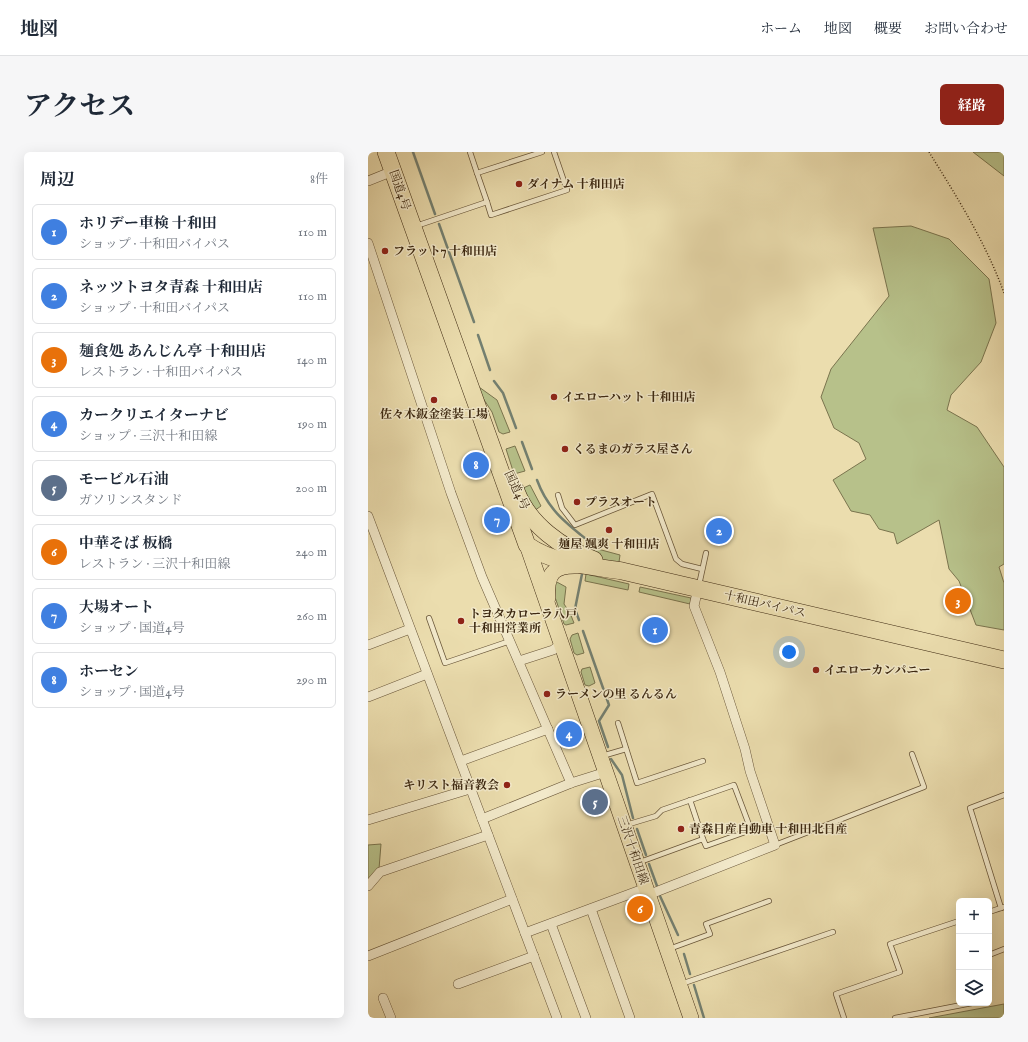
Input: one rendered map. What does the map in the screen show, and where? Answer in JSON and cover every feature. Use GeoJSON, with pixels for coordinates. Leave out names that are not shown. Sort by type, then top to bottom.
{"type":"FeatureCollection","features":[{"type":"Feature","properties":{"kind":"highway","name":"国道4号"},"geometry":{"type":"LineString","coordinates":[[386,152],[470,387],[534,549]]}},
{"type":"Feature","properties":{"kind":"highway","name":"国道4号"},"geometry":{"type":"LineString","coordinates":[[470,387],[489,422],[518,495],[528,514],[544,530],[582,556],[622,571]]}},
{"type":"Feature","properties":{"kind":"highway","name":"十和田バイパス"},"geometry":{"type":"LineString","coordinates":[[534,549],[588,566],[622,571],[698,588],[1004,660]]}},
{"type":"Feature","properties":{"kind":"main road"},"geometry":{"type":"LineString","coordinates":[[534,549],[566,546]]}},
{"type":"Feature","properties":{"kind":"main road","name":"三沢十和田線"},"geometry":{"type":"LineString","coordinates":[[534,549],[538,561],[537,575],[560,645],[606,772],[691,1018]]}},
{"type":"Feature","properties":{"kind":"main road"},"geometry":{"type":"LineString","coordinates":[[550,613],[548,584],[553,573],[562,567],[588,566]]}},
{"type":"Feature","properties":{"kind":"street"},"geometry":{"type":"LineString","coordinates":[[368,181],[393,171]]}},
{"type":"Feature","properties":{"kind":"street"},"geometry":{"type":"LineString","coordinates":[[368,242],[451,493],[482,577],[571,783]]}},
{"type":"Feature","properties":{"kind":"street"},"geometry":{"type":"LineString","coordinates":[[368,516],[557,1018]]}},
{"type":"Feature","properties":{"kind":"street"},"geometry":{"type":"LineString","coordinates":[[525,933],[775,845],[750,771],[745,749],[720,672],[694,606],[698,588]]}},
{"type":"Feature","properties":{"kind":"street"},"geometry":{"type":"LineString","coordinates":[[368,645],[410,629]]}},
{"type":"Feature","properties":{"kind":"street"},"geometry":{"type":"LineString","coordinates":[[519,661],[553,650],[560,645]]}},
{"type":"Feature","properties":{"kind":"street"},"geometry":{"type":"LineString","coordinates":[[368,697],[427,674]]}},
{"type":"Feature","properties":{"kind":"street"},"geometry":{"type":"LineString","coordinates":[[461,761],[548,729]]}},
{"type":"Feature","properties":{"kind":"street"},"geometry":{"type":"LineString","coordinates":[[482,819],[571,783],[606,772]]}},
{"type":"Feature","properties":{"kind":"street"},"geometry":{"type":"LineString","coordinates":[[368,820],[470,789]]}},
{"type":"Feature","properties":{"kind":"street"},"geometry":{"type":"LineString","coordinates":[[368,886],[380,872],[488,835]]}},
{"type":"Feature","properties":{"kind":"street"},"geometry":{"type":"LineString","coordinates":[[368,956],[512,899]]}},
{"type":"Feature","properties":{"kind":"street"},"geometry":{"type":"LineString","coordinates":[[591,909],[630,1018]]}},
{"type":"Feature","properties":{"kind":"street"},"geometry":{"type":"LineString","coordinates":[[551,924],[586,1018]]}},
{"type":"Feature","properties":{"kind":"street"},"geometry":{"type":"LineString","coordinates":[[458,984],[534,956]]}},
{"type":"Feature","properties":{"kind":"street"},"geometry":{"type":"LineString","coordinates":[[384,998],[391,1018]]}},
{"type":"Feature","properties":{"kind":"lane"},"geometry":{"type":"LineString","coordinates":[[470,152],[491,215],[567,190],[554,152]]}},
{"type":"Feature","properties":{"kind":"lane"},"geometry":{"type":"LineString","coordinates":[[478,173],[542,152]]}},
{"type":"Feature","properties":{"kind":"lane"},"geometry":{"type":"LineString","coordinates":[[412,227],[487,202]]}},
{"type":"Feature","properties":{"kind":"lane"},"geometry":{"type":"LineString","coordinates":[[558,495],[562,508],[575,525],[652,494],[676,559],[682,564],[702,569]]}},
{"type":"Feature","properties":{"kind":"lane"},"geometry":{"type":"LineString","coordinates":[[698,588],[706,553]]}},
{"type":"Feature","properties":{"kind":"lane"},"geometry":{"type":"LineString","coordinates":[[428,618],[445,663],[510,641]]}},
{"type":"Feature","properties":{"kind":"lane"},"geometry":{"type":"LineString","coordinates":[[618,723],[637,783],[703,761]]}},
{"type":"Feature","properties":{"kind":"lane"},"geometry":{"type":"LineString","coordinates":[[600,757],[626,749]]}},
{"type":"Feature","properties":{"kind":"lane"},"geometry":{"type":"LineString","coordinates":[[775,845],[924,787],[912,754]]}},
{"type":"Feature","properties":{"kind":"lane"},"geometry":{"type":"LineString","coordinates":[[624,826],[656,816],[662,810],[690,800],[734,785],[751,830],[706,846],[690,800]]}},
{"type":"Feature","properties":{"kind":"lane"},"geometry":{"type":"LineString","coordinates":[[992,911],[1003,907],[970,808],[1004,795]]}},
{"type":"Feature","properties":{"kind":"lane"},"geometry":{"type":"LineString","coordinates":[[637,863],[703,839]]}},
{"type":"Feature","properties":{"kind":"lane"},"geometry":{"type":"LineString","coordinates":[[667,949],[710,934],[706,924],[770,901]]}},
{"type":"Feature","properties":{"kind":"lane"},"geometry":{"type":"LineString","coordinates":[[844,1018],[836,994],[900,972],[890,944],[956,922]]}},
{"type":"Feature","properties":{"kind":"lane"},"geometry":{"type":"LineString","coordinates":[[679,984],[833,932]]}},
{"type":"Feature","properties":{"kind":"lane"},"geometry":{"type":"LineString","coordinates":[[992,954],[1004,949]]}},
{"type":"Feature","properties":{"kind":"lane"},"geometry":{"type":"LineString","coordinates":[[895,1018],[957,1006]]}},
{"type":"Feature","properties":{"kind":"path"},"geometry":{"type":"LineString","coordinates":[[929,152],[994,264],[1004,293]]}},
{"type":"Feature","properties":{"kind":"green space"},"geometry":{"type":"Polygon","coordinates":[[[973,152],[1004,152],[1004,176],[973,152]]]}},
{"type":"Feature","properties":{"kind":"green space"},"geometry":{"type":"Polygon","coordinates":[[[911,226],[949,239],[989,279],[996,323],[981,362],[951,395],[947,410],[977,427],[1004,467],[1004,564],[999,567],[1004,583],[1004,630],[976,625],[959,581],[949,569],[939,520],[897,544],[894,533],[879,529],[870,515],[851,511],[833,480],[866,459],[859,443],[834,428],[821,397],[831,369],[889,296],[873,228],[911,226]]]}},
{"type":"Feature","properties":{"kind":"green space"},"geometry":{"type":"Polygon","coordinates":[[[479,387],[497,400],[510,432],[503,434],[499,432],[492,412],[477,389],[479,387]]]}},
{"type":"Feature","properties":{"kind":"green space"},"geometry":{"type":"Polygon","coordinates":[[[515,446],[525,471],[514,474],[506,449],[515,446]]]}},
{"type":"Feature","properties":{"kind":"green space"},"geometry":{"type":"Polygon","coordinates":[[[530,485],[541,506],[534,511],[521,489],[530,485]]]}},
{"type":"Feature","properties":{"kind":"green space"},"geometry":{"type":"Polygon","coordinates":[[[594,548],[620,555],[619,562],[614,564],[592,556],[594,548]]]}},
{"type":"Feature","properties":{"kind":"green space"},"geometry":{"type":"Polygon","coordinates":[[[586,574],[629,584],[628,590],[585,581],[586,574]]]}},
{"type":"Feature","properties":{"kind":"green space"},"geometry":{"type":"Polygon","coordinates":[[[555,581],[566,587],[564,604],[574,623],[564,624],[555,597],[555,581]]]}},
{"type":"Feature","properties":{"kind":"green space"},"geometry":{"type":"Polygon","coordinates":[[[640,587],[691,598],[690,604],[639,592],[640,587]]]}},
{"type":"Feature","properties":{"kind":"green space"},"geometry":{"type":"Polygon","coordinates":[[[578,633],[584,653],[577,655],[574,653],[570,639],[572,635],[578,633]]]}},
{"type":"Feature","properties":{"kind":"green space"},"geometry":{"type":"Polygon","coordinates":[[[590,667],[595,683],[589,686],[585,685],[581,672],[582,669],[590,667]]]}},
{"type":"Feature","properties":{"kind":"green space"},"geometry":{"type":"Polygon","coordinates":[[[381,844],[379,869],[368,881],[368,845],[381,844]]]}},
{"type":"Feature","properties":{"kind":"green space"},"geometry":{"type":"Polygon","coordinates":[[[1004,1004],[1004,1018],[929,1018],[1004,1004]]]}},
{"type":"Feature","properties":{"kind":"waterway"},"geometry":{"type":"LineString","coordinates":[[413,152],[435,214]]}},
{"type":"Feature","properties":{"kind":"waterway"},"geometry":{"type":"LineString","coordinates":[[439,224],[474,322]]}},
{"type":"Feature","properties":{"kind":"waterway"},"geometry":{"type":"LineString","coordinates":[[478,335],[490,370]]}},
{"type":"Feature","properties":{"kind":"waterway"},"geometry":{"type":"LineString","coordinates":[[494,381],[503,393],[516,428]]}},
{"type":"Feature","properties":{"kind":"waterway"},"geometry":{"type":"LineString","coordinates":[[522,442],[532,469]]}},
{"type":"Feature","properties":{"kind":"waterway"},"geometry":{"type":"LineString","coordinates":[[537,480],[552,508],[591,543],[588,551]]}},
{"type":"Feature","properties":{"kind":"waterway"},"geometry":{"type":"LineString","coordinates":[[579,620],[575,609],[582,574]]}},
{"type":"Feature","properties":{"kind":"waterway"},"geometry":{"type":"LineString","coordinates":[[583,631],[609,705],[599,721],[608,747]]}},
{"type":"Feature","properties":{"kind":"waterway"},"geometry":{"type":"LineString","coordinates":[[611,759],[622,775],[633,818]]}},
{"type":"Feature","properties":{"kind":"waterway"},"geometry":{"type":"LineString","coordinates":[[637,829],[646,855]]}},
{"type":"Feature","properties":{"kind":"waterway"},"geometry":{"type":"LineString","coordinates":[[649,864],[657,886]]}},
{"type":"Feature","properties":{"kind":"waterway"},"geometry":{"type":"LineString","coordinates":[[660,896],[678,935]]}},
{"type":"Feature","properties":{"kind":"waterway"},"geometry":{"type":"LineString","coordinates":[[684,954],[690,974]]}},
{"type":"Feature","properties":{"kind":"waterway"},"geometry":{"type":"LineString","coordinates":[[694,985],[704,1018]]}},
{"type":"Feature","properties":{"kind":"place","name":"ダイナム 十和田店"},"geometry":{"type":"Point","coordinates":[519,184]}},
{"type":"Feature","properties":{"kind":"place","name":"フラット7 十和田店"},"geometry":{"type":"Point","coordinates":[385,251]}},
{"type":"Feature","properties":{"kind":"place","name":"イエローハット 十和田店"},"geometry":{"type":"Point","coordinates":[554,397]}},
{"type":"Feature","properties":{"kind":"place","name":"佐々木鈑金塗装工場"},"geometry":{"type":"Point","coordinates":[434,400]}},
{"type":"Feature","properties":{"kind":"place","name":"くるまのガラス屋さん"},"geometry":{"type":"Point","coordinates":[565,449]}},
{"type":"Feature","properties":{"kind":"place","name":"ホーセン"},"geometry":{"type":"Point","coordinates":[476,465]}},
{"type":"Feature","properties":{"kind":"place","name":"プラスオート"},"geometry":{"type":"Point","coordinates":[577,502]}},
{"type":"Feature","properties":{"kind":"place","name":"大場オート"},"geometry":{"type":"Point","coordinates":[497,520]}},
{"type":"Feature","properties":{"kind":"place","name":"麺屋 颯爽 十和田店"},"geometry":{"type":"Point","coordinates":[609,530]}},
{"type":"Feature","properties":{"kind":"place","name":"ネッツトヨタ青森 十和田店"},"geometry":{"type":"Point","coordinates":[719,531]}},
{"type":"Feature","properties":{"kind":"place","name":"麺食処 あんじん亭 十和田店"},"geometry":{"type":"Point","coordinates":[958,601]}},
{"type":"Feature","properties":{"kind":"place","name":"トヨタカローラ八戸 十和田営業所"},"geometry":{"type":"Point","coordinates":[461,621]}},
{"type":"Feature","properties":{"kind":"place","name":"ホリデー車検 十和田"},"geometry":{"type":"Point","coordinates":[655,630]}},
{"type":"Feature","properties":{"kind":"place","name":"イエローカンパニー"},"geometry":{"type":"Point","coordinates":[816,670]}},
{"type":"Feature","properties":{"kind":"place","name":"ラーメンの里 るんるん"},"geometry":{"type":"Point","coordinates":[547,694]}},
{"type":"Feature","properties":{"kind":"place","name":"カークリエイターナビ"},"geometry":{"type":"Point","coordinates":[569,734]}},
{"type":"Feature","properties":{"kind":"place","name":"キリスト福音教会"},"geometry":{"type":"Point","coordinates":[507,785]}},
{"type":"Feature","properties":{"kind":"place","name":"モービル石油"},"geometry":{"type":"Point","coordinates":[595,802]}},
{"type":"Feature","properties":{"kind":"place","name":"青森日産自動車 十和田北日産"},"geometry":{"type":"Point","coordinates":[681,829]}},
{"type":"Feature","properties":{"kind":"place","name":"中華そば 板橋"},"geometry":{"type":"Point","coordinates":[640,909]}}]}
